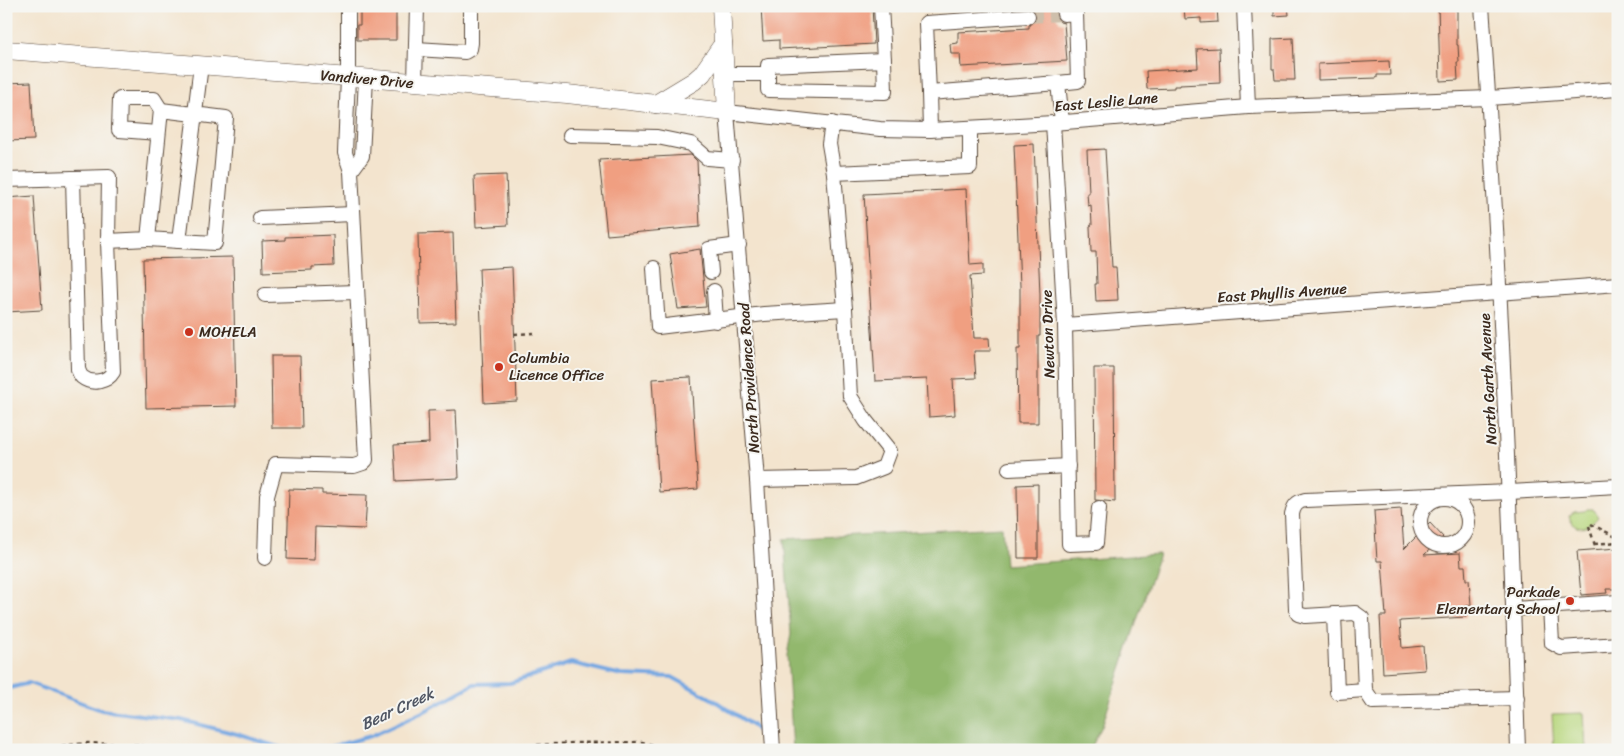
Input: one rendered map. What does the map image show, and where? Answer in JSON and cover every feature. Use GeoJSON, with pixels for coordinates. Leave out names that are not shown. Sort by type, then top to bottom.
{"type":"FeatureCollection","features":[{"type":"Feature","properties":{"kind":"main road","name":"North Providence Road"},"geometry":{"type":"LineString","coordinates":[[721,6],[727,112]]}},
{"type":"Feature","properties":{"kind":"main road"},"geometry":{"type":"LineString","coordinates":[[656,104],[702,74],[723,44]]}},
{"type":"Feature","properties":{"kind":"main road","name":"Vandiver Drive"},"geometry":{"type":"LineString","coordinates":[[6,50],[567,94],[727,112]]}},
{"type":"Feature","properties":{"kind":"street"},"geometry":{"type":"LineString","coordinates":[[265,558],[266,496],[276,464],[354,466],[366,460],[351,171],[345,153],[348,6]]}},
{"type":"Feature","properties":{"kind":"street"},"geometry":{"type":"LineString","coordinates":[[415,82],[417,6]]}},
{"type":"Feature","properties":{"kind":"street"},"geometry":{"type":"LineString","coordinates":[[416,49],[465,52],[472,43],[471,6]]}},
{"type":"Feature","properties":{"kind":"street"},"geometry":{"type":"LineString","coordinates":[[881,6],[884,60],[885,92],[768,90],[768,65],[884,60]]}},
{"type":"Feature","properties":{"kind":"street"},"geometry":{"type":"LineString","coordinates":[[1244,6],[1248,107]]}},
{"type":"Feature","properties":{"kind":"street","name":"North Garth Avenue"},"geometry":{"type":"LineString","coordinates":[[1482,6],[1489,98],[1510,492],[1518,750]]}},
{"type":"Feature","properties":{"kind":"street"},"geometry":{"type":"LineString","coordinates":[[929,93],[1078,81],[1076,13],[1064,14]]}},
{"type":"Feature","properties":{"kind":"street"},"geometry":{"type":"LineString","coordinates":[[930,130],[926,23],[1028,16]]}},
{"type":"Feature","properties":{"kind":"street"},"geometry":{"type":"LineString","coordinates":[[179,242],[201,65]]}},
{"type":"Feature","properties":{"kind":"street"},"geometry":{"type":"LineString","coordinates":[[725,74],[768,74]]}},
{"type":"Feature","properties":{"kind":"street"},"geometry":{"type":"LineString","coordinates":[[351,171],[362,156],[366,78]]}},
{"type":"Feature","properties":{"kind":"street","name":"Newton Drive"},"geometry":{"type":"LineString","coordinates":[[1058,83],[1057,123],[1066,325],[1069,544],[1096,543],[1098,508]]}},
{"type":"Feature","properties":{"kind":"street","name":"East Leslie Lane"},"geometry":{"type":"LineString","coordinates":[[727,112],[880,129],[930,130],[1057,123],[1248,107],[1489,98],[1618,89]]}},
{"type":"Feature","properties":{"kind":"street"},"geometry":{"type":"LineString","coordinates":[[148,239],[161,110],[154,100],[120,99],[119,130],[158,133]]}},
{"type":"Feature","properties":{"kind":"street"},"geometry":{"type":"LineString","coordinates":[[108,241],[148,239],[215,243],[226,118],[161,110]]}},
{"type":"Feature","properties":{"kind":"street","name":"North Providence Road"},"geometry":{"type":"LineString","coordinates":[[727,112],[757,480],[773,750]]}},
{"type":"Feature","properties":{"kind":"street"},"geometry":{"type":"LineString","coordinates":[[757,480],[856,478],[884,466],[890,451],[866,421],[850,396],[845,309],[830,144],[832,123]]}},
{"type":"Feature","properties":{"kind":"street"},"geometry":{"type":"LineString","coordinates":[[834,173],[970,167],[970,128]]}},
{"type":"Feature","properties":{"kind":"street"},"geometry":{"type":"LineString","coordinates":[[570,135],[657,136],[691,144],[707,158],[732,160]]}},
{"type":"Feature","properties":{"kind":"street"},"geometry":{"type":"LineString","coordinates":[[6,180],[73,178],[109,177],[108,241],[113,372],[104,381],[92,381],[83,377],[78,369],[73,178]]}},
{"type":"Feature","properties":{"kind":"street"},"geometry":{"type":"LineString","coordinates":[[260,218],[353,214]]}},
{"type":"Feature","properties":{"kind":"street"},"geometry":{"type":"LineString","coordinates":[[711,272],[709,249],[739,245]]}},
{"type":"Feature","properties":{"kind":"street"},"geometry":{"type":"LineString","coordinates":[[654,268],[658,327],[745,317],[845,309]]}},
{"type":"Feature","properties":{"kind":"street","name":"East Phyllis Avenue"},"geometry":{"type":"LineString","coordinates":[[1066,325],[1618,284]]}},
{"type":"Feature","properties":{"kind":"street"},"geometry":{"type":"LineString","coordinates":[[714,291],[716,321]]}},
{"type":"Feature","properties":{"kind":"street"},"geometry":{"type":"LineString","coordinates":[[265,295],[356,292]]}},
{"type":"Feature","properties":{"kind":"street"},"geometry":{"type":"LineString","coordinates":[[1009,469],[1068,466]]}},
{"type":"Feature","properties":{"kind":"street"},"geometry":{"type":"LineString","coordinates":[[1517,698],[1373,702],[1365,690],[1362,618],[1355,613],[1305,616],[1298,614],[1296,609],[1292,514],[1294,506],[1305,500],[1444,496],[1618,486]]}},
{"type":"Feature","properties":{"kind":"street"},"geometry":{"type":"LineString","coordinates":[[1514,609],[1618,602]]}},
{"type":"Feature","properties":{"kind":"street"},"geometry":{"type":"LineString","coordinates":[[1550,607],[1552,643],[1561,648],[1618,644]]}},
{"type":"Feature","properties":{"kind":"street"},"geometry":{"type":"LineString","coordinates":[[1334,614],[1337,692],[1365,690]]}},
{"type":"Feature","properties":{"kind":"path"},"geometry":{"type":"LineString","coordinates":[[514,334],[536,333]]}},
{"type":"Feature","properties":{"kind":"path"},"geometry":{"type":"LineString","coordinates":[[1596,549],[1590,525],[1618,540]]}},
{"type":"Feature","properties":{"kind":"path"},"geometry":{"type":"LineString","coordinates":[[1594,544],[1618,540]]}},
{"type":"Feature","properties":{"kind":"path"},"geometry":{"type":"LineString","coordinates":[[441,750],[642,742],[673,750]]}},
{"type":"Feature","properties":{"kind":"path"},"geometry":{"type":"LineString","coordinates":[[22,750],[88,743],[138,745],[165,750]]}},
{"type":"Feature","properties":{"kind":"green space"},"geometry":{"type":"Polygon","coordinates":[[[1593,509],[1598,517],[1586,527],[1578,527],[1569,516],[1574,512],[1593,509]]]}},
{"type":"Feature","properties":{"kind":"green space"},"geometry":{"type":"Polygon","coordinates":[[[1002,527],[1005,565],[1159,554],[1102,726],[1090,750],[793,750],[787,655],[791,634],[784,539],[1002,527]]]}},
{"type":"Feature","properties":{"kind":"green space"},"geometry":{"type":"Polygon","coordinates":[[[1584,713],[1586,750],[1554,750],[1552,714],[1584,713]]]}},
{"type":"Feature","properties":{"kind":"building"},"geometry":{"type":"Polygon","coordinates":[[[360,6],[396,6],[396,40],[357,40],[357,25],[360,25],[360,6]]]}},
{"type":"Feature","properties":{"kind":"building"},"geometry":{"type":"Polygon","coordinates":[[[761,6],[872,6],[874,44],[779,49],[779,40],[763,41],[761,6]]]}},
{"type":"Feature","properties":{"kind":"building"},"geometry":{"type":"Polygon","coordinates":[[[1028,6],[1060,6],[1056,10],[1055,15],[1060,22],[1064,23],[1067,61],[961,67],[960,54],[951,54],[950,44],[958,43],[958,32],[1029,28],[1029,25],[1036,20],[1037,15],[1028,6]]]}},
{"type":"Feature","properties":{"kind":"building"},"geometry":{"type":"Polygon","coordinates":[[[1184,6],[1217,7],[1218,22],[1201,23],[1201,18],[1185,19],[1184,6]]]}},
{"type":"Feature","properties":{"kind":"building"},"geometry":{"type":"Polygon","coordinates":[[[1274,6],[1288,6],[1289,15],[1274,16],[1274,6]]]}},
{"type":"Feature","properties":{"kind":"building"},"geometry":{"type":"Polygon","coordinates":[[[1438,6],[1455,6],[1455,10],[1457,10],[1458,80],[1440,81],[1438,6]]]}},
{"type":"Feature","properties":{"kind":"building"},"geometry":{"type":"Polygon","coordinates":[[[1293,38],[1295,80],[1275,80],[1274,69],[1272,69],[1272,39],[1293,38]]]}},
{"type":"Feature","properties":{"kind":"building"},"geometry":{"type":"Polygon","coordinates":[[[1219,48],[1220,83],[1147,89],[1146,71],[1198,68],[1197,49],[1219,48]]]}},
{"type":"Feature","properties":{"kind":"building"},"geometry":{"type":"Polygon","coordinates":[[[1389,61],[1390,75],[1377,75],[1377,78],[1318,80],[1318,64],[1389,61]]]}},
{"type":"Feature","properties":{"kind":"building"},"geometry":{"type":"Polygon","coordinates":[[[31,82],[34,140],[6,141],[6,83],[31,82]]]}},
{"type":"Feature","properties":{"kind":"building"},"geometry":{"type":"Polygon","coordinates":[[[1034,144],[1040,295],[1038,423],[1018,423],[1017,349],[1020,349],[1020,286],[1014,145],[1034,144]]]}},
{"type":"Feature","properties":{"kind":"building"},"geometry":{"type":"Polygon","coordinates":[[[1105,149],[1112,267],[1116,267],[1118,300],[1096,301],[1096,252],[1091,252],[1090,226],[1092,225],[1091,205],[1088,206],[1087,193],[1089,193],[1087,150],[1105,149]]]}},
{"type":"Feature","properties":{"kind":"building"},"geometry":{"type":"Polygon","coordinates":[[[691,155],[697,161],[700,227],[607,235],[599,160],[691,155]]]}},
{"type":"Feature","properties":{"kind":"building"},"geometry":{"type":"Polygon","coordinates":[[[506,175],[508,225],[476,227],[474,176],[506,175]]]}},
{"type":"Feature","properties":{"kind":"building"},"geometry":{"type":"Polygon","coordinates":[[[966,189],[970,265],[983,264],[983,275],[970,276],[974,338],[989,338],[990,351],[974,351],[976,378],[953,379],[955,415],[929,417],[927,379],[875,381],[864,194],[966,189]]]}},
{"type":"Feature","properties":{"kind":"building"},"geometry":{"type":"Polygon","coordinates":[[[34,196],[42,310],[6,312],[6,198],[34,196]]]}},
{"type":"Feature","properties":{"kind":"building"},"geometry":{"type":"Polygon","coordinates":[[[453,233],[456,322],[420,323],[418,234],[453,233]]]}},
{"type":"Feature","properties":{"kind":"building"},"geometry":{"type":"Polygon","coordinates":[[[333,235],[334,266],[312,267],[312,270],[263,272],[262,241],[285,240],[285,237],[333,235]]]}},
{"type":"Feature","properties":{"kind":"building"},"geometry":{"type":"Polygon","coordinates":[[[700,249],[706,307],[678,309],[670,254],[700,249]]]}},
{"type":"Feature","properties":{"kind":"building","name":"MOHELA"},"geometry":{"type":"Polygon","coordinates":[[[233,257],[236,406],[146,408],[143,259],[233,257]]]}},
{"type":"Feature","properties":{"kind":"building","name":"Columbia Licence Office"},"geometry":{"type":"Polygon","coordinates":[[[512,267],[517,401],[484,403],[479,269],[512,267]]]}},
{"type":"Feature","properties":{"kind":"building"},"geometry":{"type":"Polygon","coordinates":[[[271,356],[300,356],[302,428],[272,428],[271,356]]]}},
{"type":"Feature","properties":{"kind":"building"},"geometry":{"type":"Polygon","coordinates":[[[1094,368],[1114,368],[1115,502],[1095,500],[1094,368]]]}},
{"type":"Feature","properties":{"kind":"building"},"geometry":{"type":"Polygon","coordinates":[[[691,377],[698,489],[659,492],[652,379],[691,377]]]}},
{"type":"Feature","properties":{"kind":"building"},"geometry":{"type":"Polygon","coordinates":[[[456,410],[459,478],[396,481],[394,445],[429,443],[428,411],[456,410]]]}},
{"type":"Feature","properties":{"kind":"building"},"geometry":{"type":"Polygon","coordinates":[[[1038,484],[1038,558],[1018,558],[1017,485],[1038,484]]]}},
{"type":"Feature","properties":{"kind":"building"},"geometry":{"type":"Polygon","coordinates":[[[289,489],[322,490],[322,494],[367,495],[365,529],[315,527],[314,560],[287,559],[289,489]]]}},
{"type":"Feature","properties":{"kind":"building"},"geometry":{"type":"Polygon","coordinates":[[[1401,509],[1404,549],[1430,523],[1443,537],[1424,555],[1460,553],[1461,566],[1465,566],[1466,580],[1469,580],[1471,605],[1466,606],[1466,617],[1400,621],[1402,648],[1423,646],[1425,670],[1383,673],[1380,616],[1386,616],[1382,561],[1377,561],[1374,511],[1401,509]]]}},
{"type":"Feature","properties":{"kind":"building"},"geometry":{"type":"Polygon","coordinates":[[[1618,548],[1618,589],[1606,589],[1607,593],[1581,595],[1577,551],[1618,548]]]}},
{"type":"Feature","properties":{"kind":"waterway","name":"Bear Creek"},"geometry":{"type":"LineString","coordinates":[[6,689],[29,683],[101,710],[181,720],[237,734],[281,748],[330,747],[371,736],[425,711],[474,684],[510,683],[571,663],[622,675],[672,677],[712,699],[753,726],[769,741]]}},
{"type":"Feature","properties":{"kind":"tunnel"},"geometry":{"type":"LineString","coordinates":[[1028,16],[1064,14]]}},
{"type":"Feature","properties":{"kind":"place","name":"MOHELA"},"geometry":{"type":"Point","coordinates":[189,332]}},
{"type":"Feature","properties":{"kind":"place","name":"Columbia Licence Office"},"geometry":{"type":"Point","coordinates":[499,367]}},
{"type":"Feature","properties":{"kind":"place","name":"Parkade Elementary School"},"geometry":{"type":"Point","coordinates":[1570,601]}}]}
